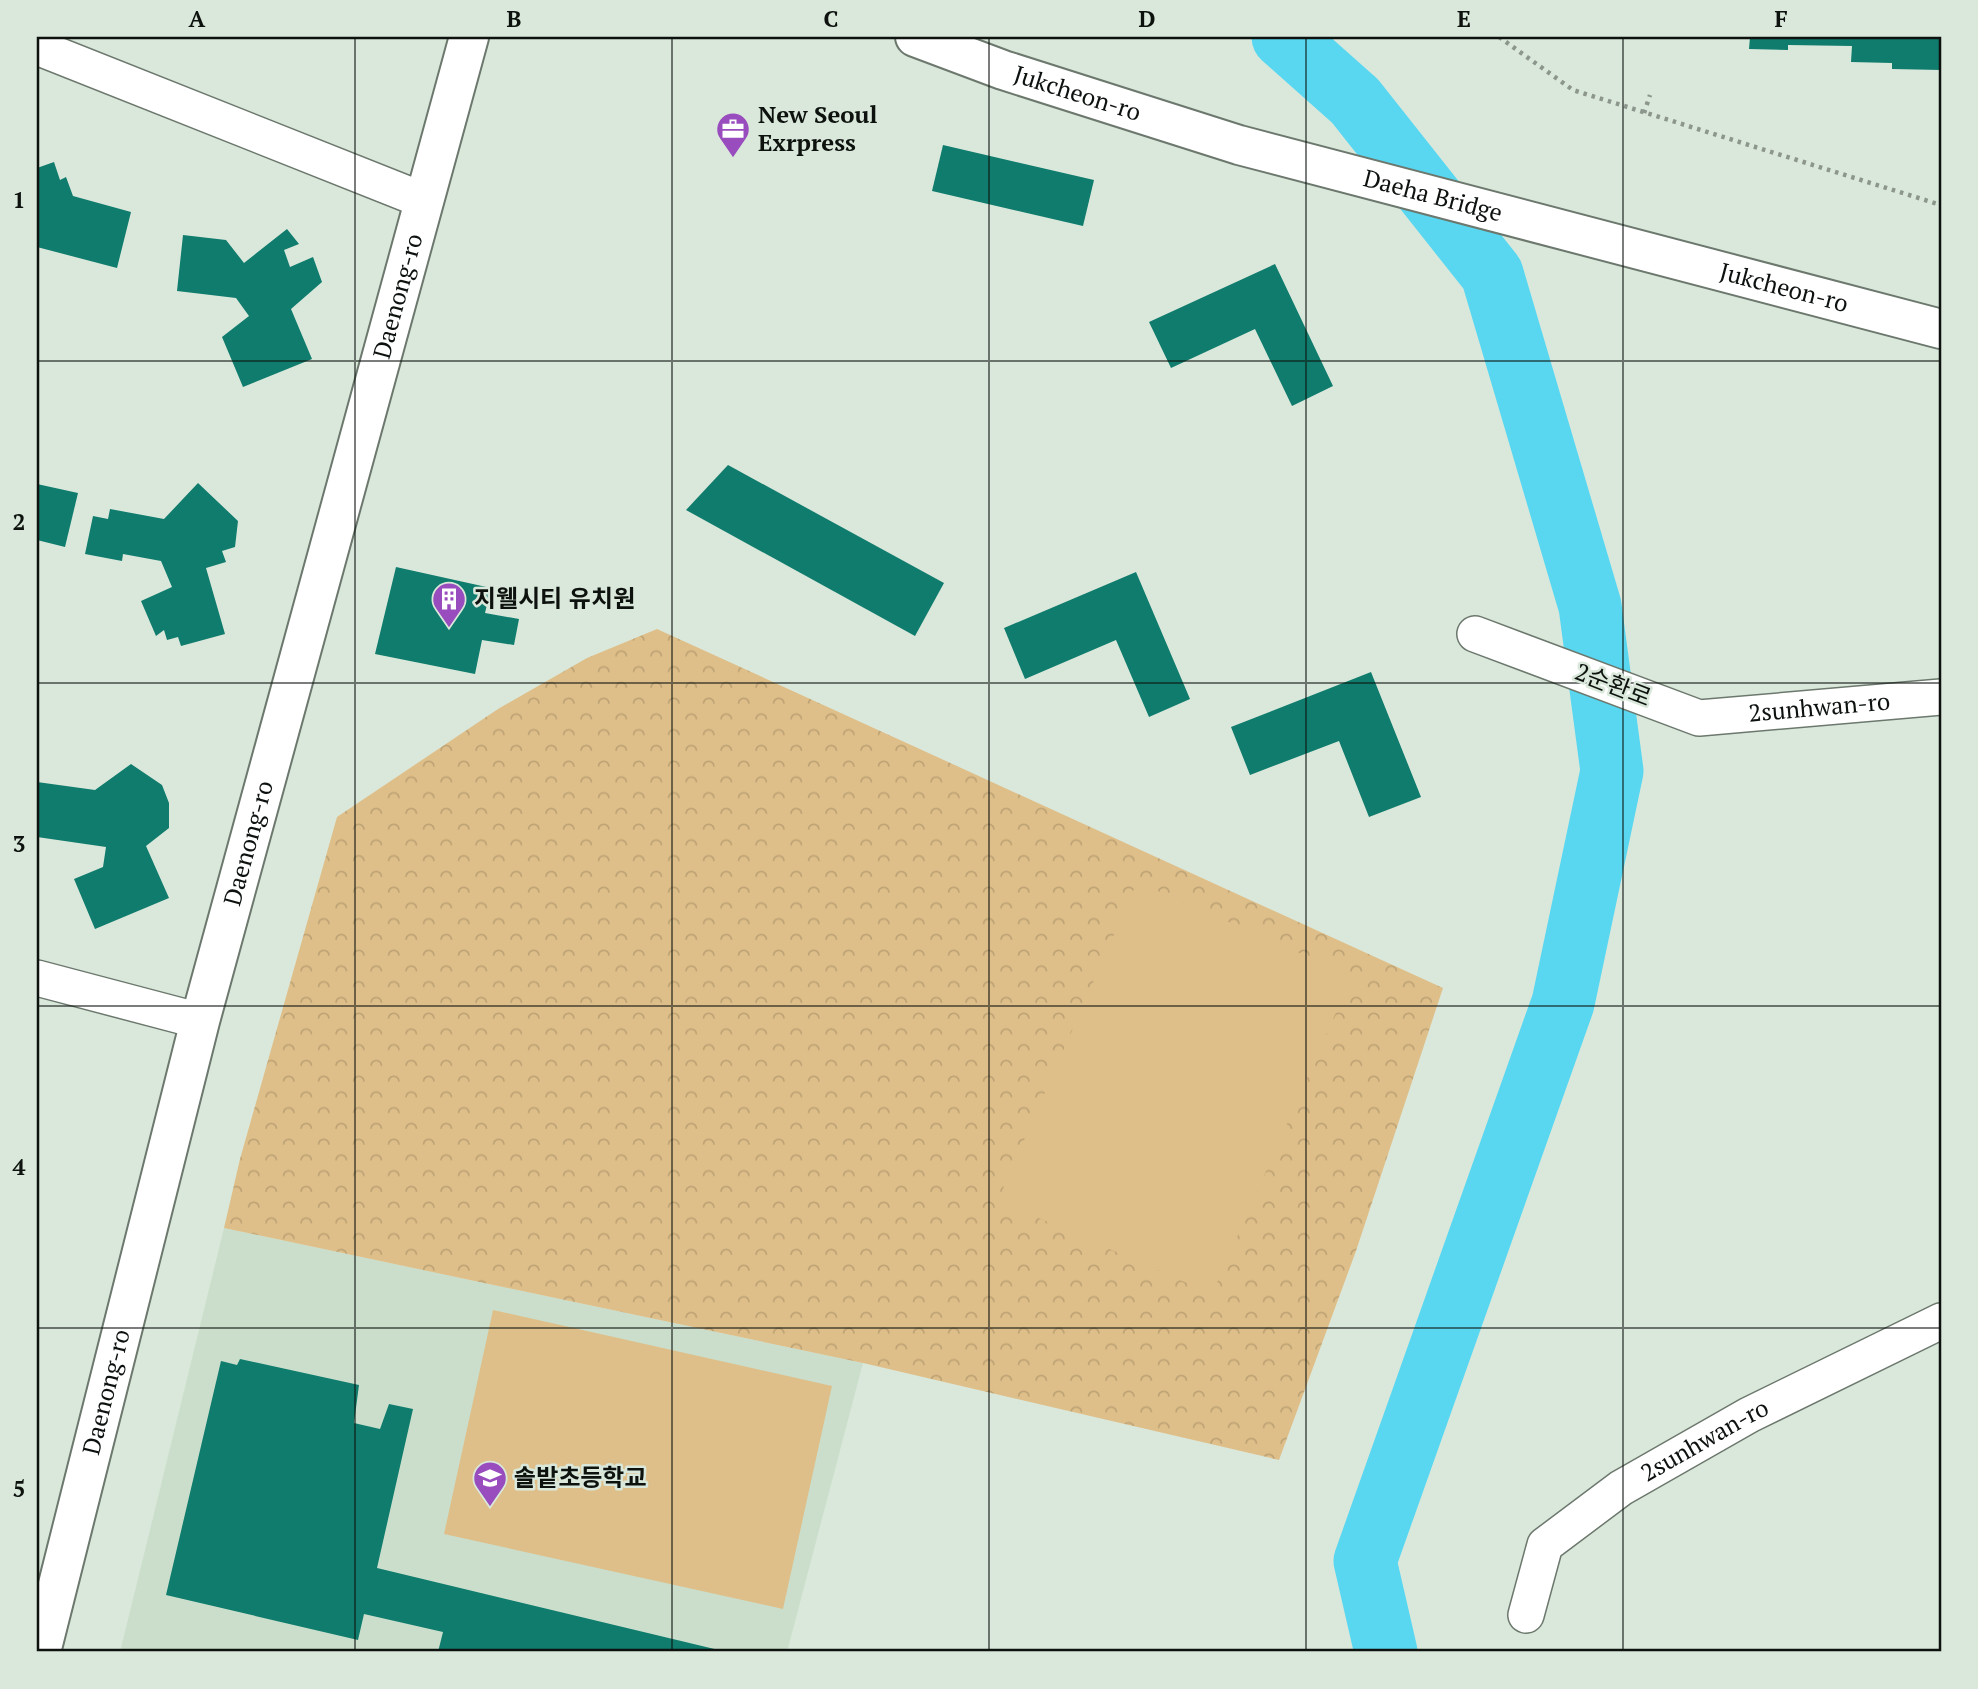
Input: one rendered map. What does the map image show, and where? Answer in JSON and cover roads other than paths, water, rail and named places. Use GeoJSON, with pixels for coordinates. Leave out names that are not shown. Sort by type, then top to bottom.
{"type":"FeatureCollection","features":[{"type":"Feature","properties":{"kind":"street","name":"Daenong-ro"},"geometry":{"type":"LineString","coordinates":[[41,1652],[200,1021],[469,37]]}},
{"type":"Feature","properties":{"kind":"street","name":"Jukcheon-ro"},"geometry":{"type":"LineString","coordinates":[[915,37],[1003,70],[1239,145]]}},
{"type":"Feature","properties":{"kind":"street"},"geometry":{"type":"LineString","coordinates":[[37,47],[425,201]]}},
{"type":"Feature","properties":{"kind":"street","name":"Daeha Bridge"},"geometry":{"type":"LineString","coordinates":[[1239,145],[1626,246]]}},
{"type":"Feature","properties":{"kind":"street","name":"Jukcheon-ro"},"geometry":{"type":"LineString","coordinates":[[1626,246],[1941,329]]}},
{"type":"Feature","properties":{"kind":"street","name":"2순환로"},"geometry":{"type":"LineString","coordinates":[[1475,634],[1699,718]]}},
{"type":"Feature","properties":{"kind":"street","name":"2sunhwan-ro"},"geometry":{"type":"LineString","coordinates":[[1699,718],[1941,697]]}},
{"type":"Feature","properties":{"kind":"street"},"geometry":{"type":"LineString","coordinates":[[37,978],[200,1021]]}},
{"type":"Feature","properties":{"kind":"street","name":"2sunhwan-ro"},"geometry":{"type":"LineString","coordinates":[[1526,1615],[1545,1545],[1620,1488],[1749,1415],[1941,1321]]}},
{"type":"Feature","properties":{"kind":"waterway"},"geometry":{"type":"LineString","coordinates":[[1283,37],[1355,101],[1492,274],[1590,606],[1612,771],[1563,1003],[1365,1561],[1386,1652]]}},
{"type":"Feature","properties":{"kind":"place","name":"New Seoul Exrpress"},"geometry":{"type":"Point","coordinates":[733,159]}},
{"type":"Feature","properties":{"kind":"place","name":"지웰시티 유치원"},"geometry":{"type":"Point","coordinates":[449,629]}},
{"type":"Feature","properties":{"kind":"place","name":"솔밭초등학교"},"geometry":{"type":"Point","coordinates":[490,1508]}}]}
